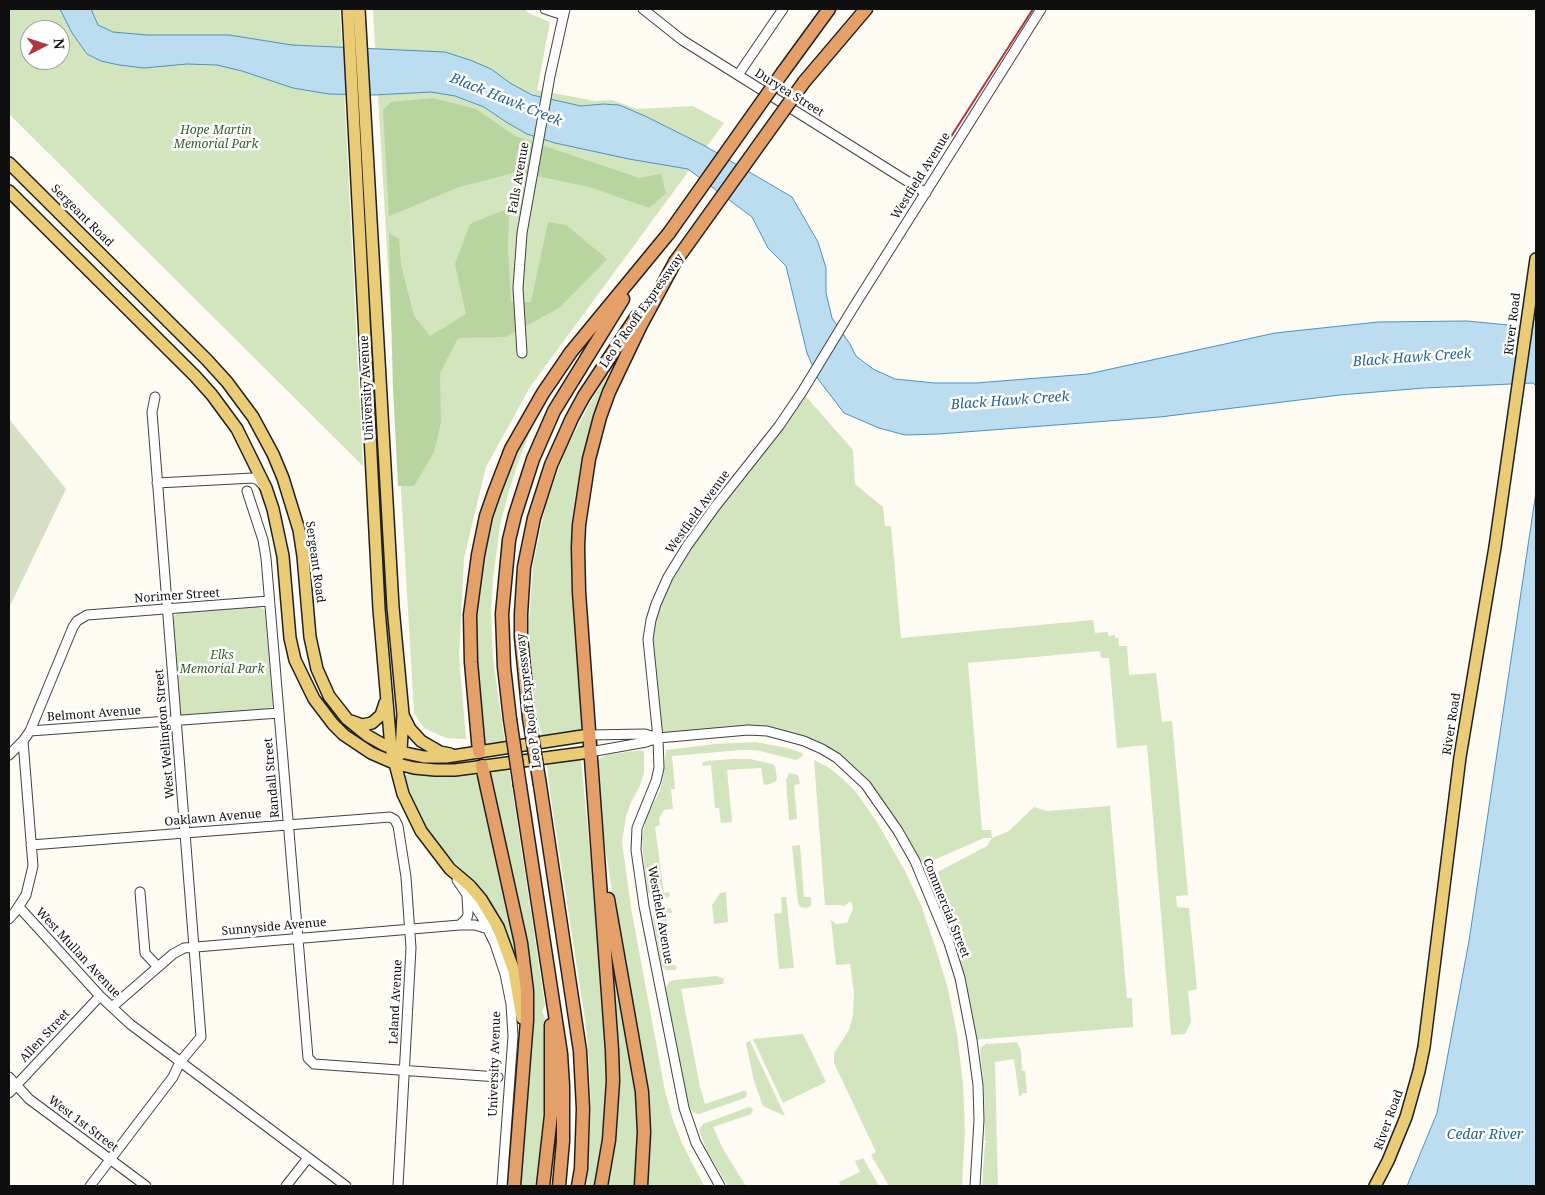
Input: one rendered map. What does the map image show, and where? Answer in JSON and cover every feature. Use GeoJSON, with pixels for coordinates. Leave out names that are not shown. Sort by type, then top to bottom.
{"type":"FeatureCollection","features":[{"type":"Feature","properties":{"kind":"highway","name":"Leo P Rooff Expressway"},"geometry":{"type":"LineString","coordinates":[[559,1186],[563,1141],[564,1086],[558,1025],[510,720],[504,667],[502,614],[508,548],[515,515],[533,459],[554,411],[619,299],[670,234],[827,9]]}},
{"type":"Feature","properties":{"kind":"highway","name":"Leo P Rooff Expressway"},"geometry":{"type":"LineString","coordinates":[[578,1186],[581,1169],[583,1109],[580,1051],[576,1014],[529,718],[521,637],[524,567],[534,518],[551,465],[584,396],[644,312],[675,262],[856,9]]}},
{"type":"Feature","properties":{"kind":"highway"},"geometry":{"type":"LineString","coordinates":[[804,82],[866,9]]}},
{"type":"Feature","properties":{"kind":"highway"},"geometry":{"type":"LineString","coordinates":[[479,752],[471,662],[470,615],[476,565],[486,516],[503,470],[523,425],[571,352],[619,299]]}},
{"type":"Feature","properties":{"kind":"highway"},"geometry":{"type":"LineString","coordinates":[[601,1186],[609,1140],[612,1050],[590,752],[578,569],[578,532],[594,437],[606,400],[644,312]]}},
{"type":"Feature","properties":{"kind":"highway"},"geometry":{"type":"LineString","coordinates":[[482,766],[521,943],[524,968],[527,1020],[514,1186]]}},
{"type":"Feature","properties":{"kind":"highway"},"geometry":{"type":"LineString","coordinates":[[596,829],[642,1092],[644,1132],[640,1186]]}},
{"type":"Feature","properties":{"kind":"highway"},"geometry":{"type":"LineString","coordinates":[[544,1186],[550,1114],[552,986]]}},
{"type":"Feature","properties":{"kind":"main road","name":"University Avenue"},"geometry":{"type":"LineString","coordinates":[[354,13],[366,118],[393,607],[403,714],[394,763],[403,794],[414,820],[429,844],[450,869]]}},
{"type":"Feature","properties":{"kind":"main road","name":"University Avenue"},"geometry":{"type":"LineString","coordinates":[[354,13],[353,120],[378,609],[386,702],[396,750]]}},
{"type":"Feature","properties":{"kind":"main road","name":"Sergeant Road"},"geometry":{"type":"LineString","coordinates":[[9,163],[207,360],[227,382],[253,417],[273,454],[283,478],[299,530],[310,637],[317,669],[329,696],[347,719],[368,736],[396,750],[424,757],[456,756],[589,736]]}},
{"type":"Feature","properties":{"kind":"main road"},"geometry":{"type":"LineString","coordinates":[[9,191],[212,394],[237,429],[266,488],[279,534],[283,556],[290,638],[296,660],[301,674],[323,712],[344,735],[363,748],[394,763],[414,768],[435,770],[590,752]]}},
{"type":"Feature","properties":{"kind":"main road","name":"River Road"},"geometry":{"type":"LineString","coordinates":[[1376,1186],[1406,1117],[1424,1047],[1460,757],[1496,547],[1536,259]]}},
{"type":"Feature","properties":{"kind":"main road"},"geometry":{"type":"LineString","coordinates":[[347,719],[362,725],[372,723],[381,715],[386,702]]}},
{"type":"Feature","properties":{"kind":"main road"},"geometry":{"type":"LineString","coordinates":[[403,714],[410,729],[421,741],[440,752],[456,756]]}},
{"type":"Feature","properties":{"kind":"main road"},"geometry":{"type":"LineString","coordinates":[[479,752],[482,766]]}},
{"type":"Feature","properties":{"kind":"main road"},"geometry":{"type":"LineString","coordinates":[[450,869],[470,886],[480,899],[498,927],[509,954],[521,1004],[522,1075]]}},
{"type":"Feature","properties":{"kind":"street"},"geometry":{"type":"LineString","coordinates":[[546,9],[564,12]]}},
{"type":"Feature","properties":{"kind":"street","name":"Duryea Street"},"geometry":{"type":"LineString","coordinates":[[643,9],[682,40],[926,193]]}},
{"type":"Feature","properties":{"kind":"street"},"geometry":{"type":"LineString","coordinates":[[738,76],[783,9]]}},
{"type":"Feature","properties":{"kind":"street","name":"Westfield Avenue"},"geometry":{"type":"LineString","coordinates":[[720,1186],[696,1143],[682,1099],[644,906],[636,850],[636,828],[656,781],[659,768],[658,738],[648,639],[651,620],[668,578],[687,546],[715,507],[779,426],[802,392],[852,308],[1041,9]]}},
{"type":"Feature","properties":{"kind":"street","name":"Falls Avenue"},"geometry":{"type":"LineString","coordinates":[[522,353],[518,288],[522,232],[550,76],[564,12]]}},
{"type":"Feature","properties":{"kind":"street","name":"West Wellington Street"},"geometry":{"type":"LineString","coordinates":[[90,1186],[173,1077],[180,1062],[201,1037],[157,483],[152,412],[155,398]]}},
{"type":"Feature","properties":{"kind":"street"},"geometry":{"type":"LineString","coordinates":[[157,483],[253,478],[266,488]]}},
{"type":"Feature","properties":{"kind":"street","name":"Randall Street"},"geometry":{"type":"LineString","coordinates":[[247,491],[263,540],[266,558],[306,1051],[308,1058],[314,1064],[404,1070]]}},
{"type":"Feature","properties":{"kind":"street","name":"Norimer Street"},"geometry":{"type":"LineString","coordinates":[[30,731],[73,627],[87,616],[269,602]]}},
{"type":"Feature","properties":{"kind":"street","name":"Belmont Avenue"},"geometry":{"type":"LineString","coordinates":[[30,731],[279,713]]}},
{"type":"Feature","properties":{"kind":"street","name":"Commercial Street"},"geometry":{"type":"LineString","coordinates":[[658,738],[748,730],[766,731],[795,738],[822,749],[837,758],[866,785],[878,801],[916,861],[960,978],[972,1040],[978,1085],[978,1137],[975,1186]]}},
{"type":"Feature","properties":{"kind":"street"},"geometry":{"type":"LineString","coordinates":[[9,755],[23,742],[30,731]]}},
{"type":"Feature","properties":{"kind":"street"},"geometry":{"type":"LineString","coordinates":[[589,736],[645,734],[658,738]]}},
{"type":"Feature","properties":{"kind":"street"},"geometry":{"type":"LineString","coordinates":[[590,752],[658,738]]}},
{"type":"Feature","properties":{"kind":"street","name":"West Mullan Avenue"},"geometry":{"type":"LineString","coordinates":[[23,742],[33,866],[26,895],[18,907],[100,996],[130,1024],[346,1186]]}},
{"type":"Feature","properties":{"kind":"street","name":"Oaklawn Avenue"},"geometry":{"type":"LineString","coordinates":[[31,845],[390,817],[395,820]]}},
{"type":"Feature","properties":{"kind":"street","name":"Leland Avenue"},"geometry":{"type":"LineString","coordinates":[[395,820],[398,826],[406,877],[412,948],[398,1186]]}},
{"type":"Feature","properties":{"kind":"street","name":"University Avenue"},"geometry":{"type":"LineString","coordinates":[[450,869],[488,929],[505,974],[511,1004],[513,1036],[502,1186]]}},
{"type":"Feature","properties":{"kind":"street"},"geometry":{"type":"LineString","coordinates":[[140,892],[146,953],[158,967]]}},
{"type":"Feature","properties":{"kind":"street"},"geometry":{"type":"LineString","coordinates":[[460,926],[468,914],[466,892]]}},
{"type":"Feature","properties":{"kind":"street"},"geometry":{"type":"LineString","coordinates":[[9,919],[18,907]]}},
{"type":"Feature","properties":{"kind":"street","name":"Sunnyside Avenue"},"geometry":{"type":"LineString","coordinates":[[112,1008],[178,950],[194,946],[475,925],[488,929]]}},
{"type":"Feature","properties":{"kind":"street","name":"Allen Street"},"geometry":{"type":"LineString","coordinates":[[9,1093],[100,996]]}},
{"type":"Feature","properties":{"kind":"street"},"geometry":{"type":"LineString","coordinates":[[404,1070],[498,1077]]}},
{"type":"Feature","properties":{"kind":"street","name":"West 1st Street"},"geometry":{"type":"LineString","coordinates":[[9,1076],[29,1099],[146,1186]]}},
{"type":"Feature","properties":{"kind":"street"},"geometry":{"type":"LineString","coordinates":[[286,1186],[308,1158]]}},
{"type":"Feature","properties":{"kind":"green space","name":"Hope Martin Memorial Park"},"geometry":{"type":"Polygon","coordinates":[[[9,9],[340,9],[363,466],[9,114],[9,9]]]}},
{"type":"Feature","properties":{"kind":"green space"},"geometry":{"type":"Polygon","coordinates":[[[373,9],[525,9],[528,13],[550,22],[537,90],[595,101],[612,100],[637,109],[693,106],[724,123],[530,387],[486,467],[464,558],[459,656],[466,739],[446,738],[424,728],[414,713],[373,9]]]}},
{"type":"Feature","properties":{"kind":"green space"},"geometry":{"type":"Polygon","coordinates":[[[433,98],[476,109],[515,136],[639,178],[661,174],[666,193],[649,208],[590,187],[517,172],[459,187],[389,216],[383,110],[391,102],[433,98]]]}},
{"type":"Feature","properties":{"kind":"green space"},"geometry":{"type":"Polygon","coordinates":[[[509,208],[508,250],[511,302],[531,302],[548,222],[566,225],[607,259],[559,308],[505,337],[458,338],[440,373],[441,422],[434,452],[414,486],[398,486],[393,388],[389,233],[399,239],[401,265],[414,316],[430,336],[466,314],[455,264],[470,224],[509,208]]]}},
{"type":"Feature","properties":{"kind":"green space"},"geometry":{"type":"Polygon","coordinates":[[[607,375],[610,377],[583,462],[575,505],[572,540],[571,573],[573,605],[584,731],[543,739],[537,717],[530,650],[529,623],[533,564],[546,504],[565,451],[607,375]]]}},
{"type":"Feature","properties":{"kind":"green space"},"geometry":{"type":"Polygon","coordinates":[[[802,392],[853,450],[855,484],[883,507],[885,526],[891,526],[901,638],[1093,620],[1095,633],[1108,632],[1108,636],[1115,635],[1115,638],[1118,638],[1119,646],[1127,646],[1129,675],[1156,673],[1162,722],[1172,721],[1188,895],[1176,896],[1177,907],[1189,908],[1197,989],[1188,991],[1191,1022],[1185,1034],[1171,1035],[1147,745],[1117,748],[1109,658],[1101,658],[1100,651],[968,663],[982,830],[991,830],[992,838],[984,838],[927,863],[915,861],[878,801],[837,758],[767,731],[658,738],[648,639],[668,577],[802,392]]]}},
{"type":"Feature","properties":{"kind":"green space"},"geometry":{"type":"Polygon","coordinates":[[[538,414],[523,449],[509,490],[500,525],[493,579],[491,611],[493,659],[505,743],[483,745],[474,617],[489,522],[510,462],[538,414]]]}},
{"type":"Feature","properties":{"kind":"green space"},"geometry":{"type":"Polygon","coordinates":[[[9,419],[66,489],[9,608],[9,419]]]}},
{"type":"Feature","properties":{"kind":"green space","name":"Elks Memorial Park"},"geometry":{"type":"Polygon","coordinates":[[[258,607],[264,609],[265,612],[273,706],[268,710],[183,716],[180,714],[172,619],[174,616],[178,613],[258,607]]]}},
{"type":"Feature","properties":{"kind":"green space"},"geometry":{"type":"Polygon","coordinates":[[[755,742],[788,748],[802,753],[803,756],[796,760],[756,750],[740,750],[672,756],[675,789],[671,789],[673,809],[664,810],[659,818],[660,825],[655,827],[664,893],[669,892],[670,896],[667,898],[653,898],[648,892],[642,837],[647,816],[660,791],[666,750],[715,744],[755,742]]]}},
{"type":"Feature","properties":{"kind":"green space"},"geometry":{"type":"Polygon","coordinates":[[[641,750],[644,752],[644,773],[626,816],[622,842],[631,908],[665,1091],[682,1143],[704,1186],[644,1186],[647,1144],[603,833],[596,765],[600,758],[607,755],[641,750]]]}},
{"type":"Feature","properties":{"kind":"green space"},"geometry":{"type":"Polygon","coordinates":[[[581,759],[608,1063],[604,1142],[597,1186],[587,1186],[591,1112],[589,1059],[585,1019],[547,765],[581,759]]]}},
{"type":"Feature","properties":{"kind":"green space"},"geometry":{"type":"Polygon","coordinates":[[[750,759],[772,764],[775,766],[777,778],[776,781],[764,785],[761,768],[727,770],[732,822],[721,823],[719,808],[715,808],[711,765],[703,766],[702,763],[750,759]]]}},
{"type":"Feature","properties":{"kind":"green space"},"geometry":{"type":"Polygon","coordinates":[[[814,760],[828,767],[856,792],[877,822],[905,871],[921,905],[948,989],[957,1034],[963,1084],[965,1131],[962,1186],[889,1186],[871,1155],[876,1152],[834,1063],[834,1053],[849,1030],[853,1015],[854,993],[850,964],[836,965],[831,920],[836,924],[847,923],[853,909],[851,901],[844,906],[825,905],[814,760]]]}},
{"type":"Feature","properties":{"kind":"green space"},"geometry":{"type":"Polygon","coordinates":[[[509,768],[545,1005],[542,1012],[546,1029],[547,1104],[538,1186],[520,1186],[530,1036],[489,770],[509,768]]]}},
{"type":"Feature","properties":{"kind":"green space"},"geometry":{"type":"Polygon","coordinates":[[[411,772],[473,774],[480,779],[514,924],[522,983],[481,892],[435,840],[419,815],[405,784],[405,776],[411,772]]]}},
{"type":"Feature","properties":{"kind":"green space"},"geometry":{"type":"Polygon","coordinates":[[[789,773],[798,775],[800,784],[794,785],[797,819],[789,820],[786,780],[789,773]]]}},
{"type":"Feature","properties":{"kind":"green space"},"geometry":{"type":"Polygon","coordinates":[[[1110,806],[1127,998],[1132,998],[1133,1027],[972,1040],[967,1009],[922,877],[932,875],[987,846],[992,838],[1009,831],[1034,807],[1047,811],[1110,806]]]}},
{"type":"Feature","properties":{"kind":"green space"},"geometry":{"type":"Polygon","coordinates":[[[800,845],[804,897],[810,897],[811,899],[811,906],[806,908],[800,907],[798,903],[792,846],[800,845]]]}},
{"type":"Feature","properties":{"kind":"green space"},"geometry":{"type":"Polygon","coordinates":[[[726,892],[728,922],[714,924],[712,905],[720,893],[726,892]]]}},
{"type":"Feature","properties":{"kind":"green space"},"geometry":{"type":"Polygon","coordinates":[[[781,897],[786,897],[794,968],[779,969],[774,914],[782,913],[781,897]]]}},
{"type":"Feature","properties":{"kind":"green space"},"geometry":{"type":"Polygon","coordinates":[[[669,908],[672,913],[666,914],[671,964],[677,966],[676,970],[666,970],[662,966],[653,919],[656,911],[669,908]]]}},
{"type":"Feature","properties":{"kind":"green space"},"geometry":{"type":"Polygon","coordinates":[[[606,920],[631,1049],[639,1114],[636,1186],[606,1186],[608,1178],[606,920]]]}},
{"type":"Feature","properties":{"kind":"green space"},"geometry":{"type":"Polygon","coordinates":[[[717,976],[724,979],[723,984],[681,989],[700,1087],[705,1104],[743,1091],[746,1091],[747,1095],[745,1098],[699,1114],[694,1113],[690,1109],[686,1094],[666,988],[669,982],[674,980],[717,976]]]}},
{"type":"Feature","properties":{"kind":"green space"},"geometry":{"type":"Polygon","coordinates":[[[803,1034],[826,1082],[783,1103],[753,1039],[803,1034]]]}},
{"type":"Feature","properties":{"kind":"green space"},"geometry":{"type":"Polygon","coordinates":[[[750,1041],[785,1116],[763,1106],[754,1081],[746,1043],[750,1041]]]}},
{"type":"Feature","properties":{"kind":"green space"},"geometry":{"type":"Polygon","coordinates":[[[1017,1042],[1021,1050],[1022,1071],[1025,1071],[1027,1093],[1022,1093],[1019,1096],[1014,1059],[995,1062],[998,1186],[982,1186],[985,1143],[987,1142],[985,1141],[984,1087],[980,1050],[981,1047],[988,1043],[989,1045],[1017,1042]]]}},
{"type":"Feature","properties":{"kind":"green space"},"geometry":{"type":"Polygon","coordinates":[[[749,1107],[753,1109],[751,1114],[713,1127],[723,1149],[746,1186],[728,1186],[708,1153],[699,1130],[703,1124],[749,1107]]]}},
{"type":"Feature","properties":{"kind":"green space"},"geometry":{"type":"Polygon","coordinates":[[[863,1158],[879,1186],[841,1186],[839,1182],[860,1172],[855,1161],[863,1158]]]}},
{"type":"Feature","properties":{"kind":"water","name":"Black Hawk Creek"},"geometry":{"type":"Polygon","coordinates":[[[60,9],[91,9],[98,25],[113,32],[147,35],[229,35],[292,45],[445,52],[491,69],[510,83],[532,95],[581,106],[619,105],[645,116],[705,146],[792,197],[818,242],[826,268],[826,293],[832,318],[856,356],[873,369],[895,379],[935,383],[976,383],[1088,374],[1275,333],[1378,322],[1467,321],[1529,327],[1536,317],[1536,386],[1533,383],[1424,388],[1340,395],[1160,417],[905,435],[879,428],[844,413],[818,379],[807,353],[786,266],[768,248],[752,217],[688,169],[629,159],[555,143],[527,134],[484,107],[455,96],[431,92],[374,95],[329,94],[293,88],[217,65],[187,64],[144,68],[101,61],[87,54],[70,29],[70,20],[66,20],[60,9]]]}},
{"type":"Feature","properties":{"kind":"water","name":"Cedar River"},"geometry":{"type":"Polygon","coordinates":[[[1536,492],[1536,1186],[1407,1186],[1437,1113],[1469,941],[1536,492]]]}},
{"type":"Feature","properties":{"kind":"railway"},"geometry":{"type":"LineString","coordinates":[[922,176],[943,149],[1033,9]]}}]}
